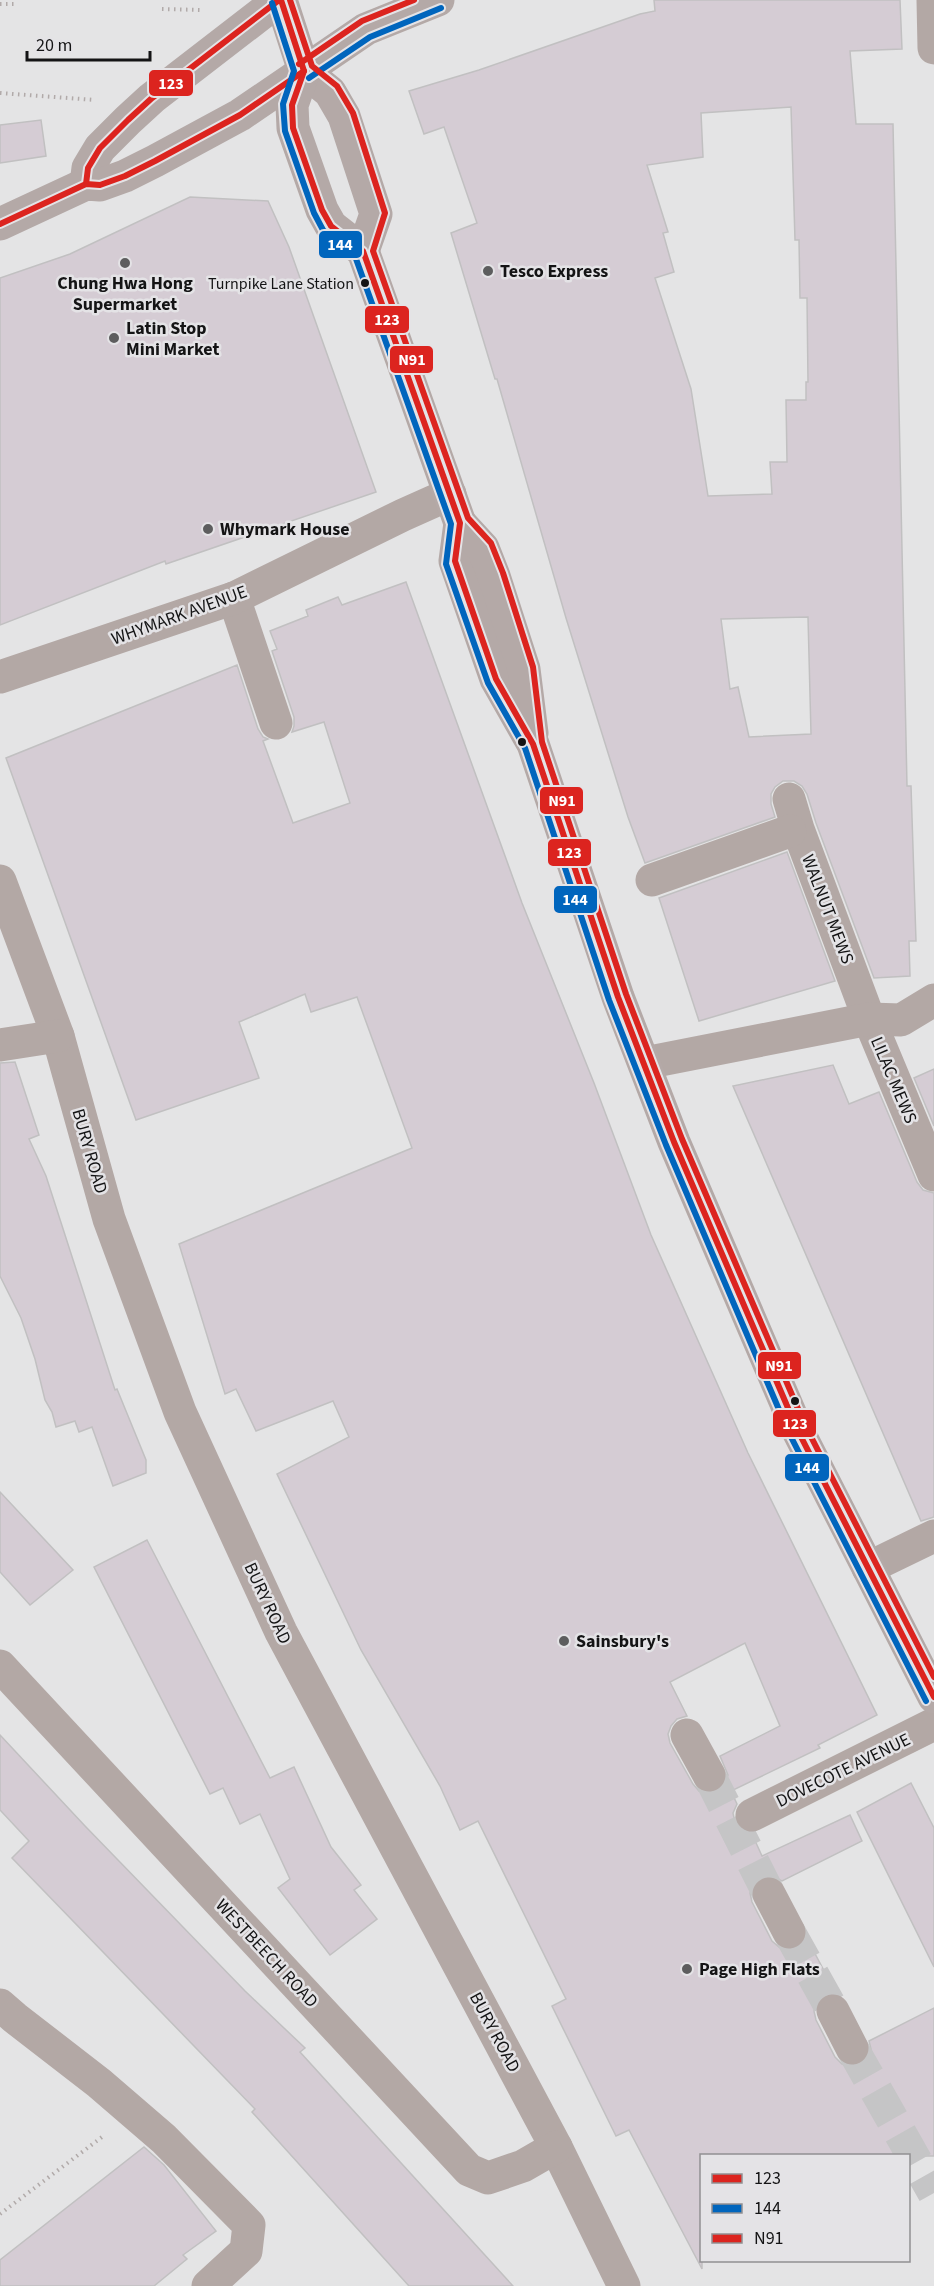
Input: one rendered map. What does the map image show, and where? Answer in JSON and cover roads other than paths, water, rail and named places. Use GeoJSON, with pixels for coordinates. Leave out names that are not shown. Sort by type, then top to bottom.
{"type":"FeatureCollection","features":[{"type":"Feature","properties":{"kind":"main road"},"geometry":{"type":"LineString","coordinates":[[86,184],[88,168],[100,148],[128,120],[152,98],[280,0],[304,71],[330,92],[344,116],[376,214],[363,251]]}},
{"type":"Feature","properties":{"kind":"main road"},"geometry":{"type":"LineString","coordinates":[[0,224],[86,184],[100,185],[155,161],[240,115],[366,29],[438,0]]}},
{"type":"Feature","properties":{"kind":"main road"},"geometry":{"type":"LineString","coordinates":[[304,71],[292,105],[293,128],[322,210],[331,226],[363,251],[455,509],[456,561],[496,679],[533,744],[618,998],[674,1142],[797,1429],[934,1697]]}},
{"type":"Feature","properties":{"kind":"street"},"geometry":{"type":"LineString","coordinates":[[933,0],[934,48]]}},
{"type":"Feature","properties":{"kind":"street","name":"WHYMARK AVENUE"},"geometry":{"type":"LineString","coordinates":[[0,677],[234,598],[403,515],[455,509]]}},
{"type":"Feature","properties":{"kind":"street"},"geometry":{"type":"LineString","coordinates":[[234,598],[276,723]]}},
{"type":"Feature","properties":{"kind":"street","name":"WALNUT MEWS"},"geometry":{"type":"LineString","coordinates":[[789,799],[869,1019]]}},
{"type":"Feature","properties":{"kind":"street"},"geometry":{"type":"LineString","coordinates":[[652,880],[790,831]]}},
{"type":"Feature","properties":{"kind":"street","name":"BURY ROAD"},"geometry":{"type":"LineString","coordinates":[[0,881],[58,1036],[110,1219],[180,1412],[281,1632],[556,2147],[624,2286]]}},
{"type":"Feature","properties":{"kind":"street"},"geometry":{"type":"LineString","coordinates":[[645,1063],[869,1019],[901,1020],[934,1000]]}},
{"type":"Feature","properties":{"kind":"street","name":"LILAC MEWS"},"geometry":{"type":"LineString","coordinates":[[869,1019],[934,1175]]}},
{"type":"Feature","properties":{"kind":"street"},"geometry":{"type":"LineString","coordinates":[[0,1045],[58,1036]]}},
{"type":"Feature","properties":{"kind":"street"},"geometry":{"type":"LineString","coordinates":[[868,1568],[934,1536]]}},
{"type":"Feature","properties":{"kind":"street","name":"WESTBEECH ROAD"},"geometry":{"type":"LineString","coordinates":[[0,1666],[469,2170],[489,2178],[523,2166],[556,2147]]}},
{"type":"Feature","properties":{"kind":"street","name":"DOVECOTE AVENUE"},"geometry":{"type":"LineString","coordinates":[[752,1815],[934,1724]]}},
{"type":"Feature","properties":{"kind":"street"},"geometry":{"type":"LineString","coordinates":[[687,1735],[708,1775]]}},
{"type":"Feature","properties":{"kind":"street"},"geometry":{"type":"LineString","coordinates":[[769,1894],[789,1932]]}},
{"type":"Feature","properties":{"kind":"street"},"geometry":{"type":"LineString","coordinates":[[0,2005],[164,2139],[249,2225],[246,2251],[208,2286]]}},
{"type":"Feature","properties":{"kind":"street"},"geometry":{"type":"LineString","coordinates":[[833,2011],[852,2048]]}},
{"type":"Feature","properties":{"kind":"tunnel"},"geometry":{"type":"LineString","coordinates":[[709,1775],[769,1894]]}},
{"type":"Feature","properties":{"kind":"tunnel"},"geometry":{"type":"LineString","coordinates":[[789,1932],[833,2011]]}},
{"type":"Feature","properties":{"kind":"tunnel"},"geometry":{"type":"LineString","coordinates":[[852,2048],[934,2193]]}},
{"type":"Feature","properties":{"kind":"place","name":"Chung Hwa Hong Supermarket"},"geometry":{"type":"Point","coordinates":[125,263]}},
{"type":"Feature","properties":{"kind":"place","name":"Tesco Express"},"geometry":{"type":"Point","coordinates":[488,271]}},
{"type":"Feature","properties":{"kind":"place","name":"Turnpike Lane Station"},"geometry":{"type":"Point","coordinates":[365,283]}},
{"type":"Feature","properties":{"kind":"place","name":"Latin Stop Mini Market"},"geometry":{"type":"Point","coordinates":[114,338]}},
{"type":"Feature","properties":{"kind":"place","name":"Whymark House"},"geometry":{"type":"Point","coordinates":[208,529]}},
{"type":"Feature","properties":{"kind":"place","name":"Sainsbury's"},"geometry":{"type":"Point","coordinates":[564,1641]}},
{"type":"Feature","properties":{"kind":"place","name":"Page High Flats"},"geometry":{"type":"Point","coordinates":[687,1969]}}]}
